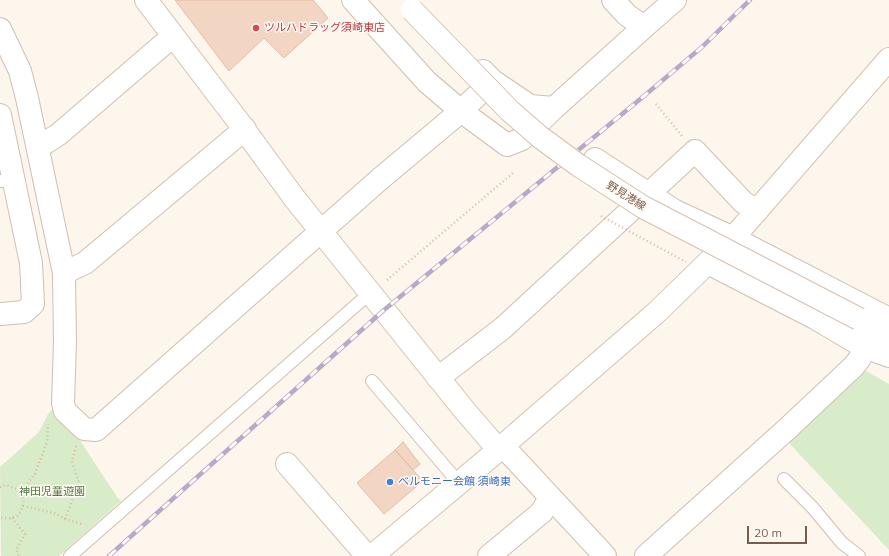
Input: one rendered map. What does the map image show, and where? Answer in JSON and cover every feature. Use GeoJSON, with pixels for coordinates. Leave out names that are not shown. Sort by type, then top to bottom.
{"type":"FeatureCollection","features":[{"type":"Feature","properties":{"kind":"street"},"geometry":{"type":"LineString","coordinates":[[146,0],[245,129],[295,199],[322,231],[376,289],[438,378],[500,447],[605,556]]}},
{"type":"Feature","properties":{"kind":"street"},"geometry":{"type":"LineString","coordinates":[[353,0],[427,82],[461,111],[507,145],[522,139],[554,108],[675,0]]}},
{"type":"Feature","properties":{"kind":"street"},"geometry":{"type":"LineString","coordinates":[[613,0],[628,15],[644,27]]}},
{"type":"Feature","properties":{"kind":"street"},"geometry":{"type":"LineString","coordinates":[[411,3],[493,81],[530,106],[554,108]]}},
{"type":"Feature","properties":{"kind":"street","name":"野見港線"},"geometry":{"type":"LineString","coordinates":[[411,3],[510,111],[540,137],[613,189],[656,214],[889,337]]}},
{"type":"Feature","properties":{"kind":"street"},"geometry":{"type":"LineString","coordinates":[[0,29],[20,71],[39,147],[64,273],[65,342],[63,404],[65,411],[84,429],[96,430],[461,111],[493,81]]}},
{"type":"Feature","properties":{"kind":"street"},"geometry":{"type":"LineString","coordinates":[[39,147],[59,134],[173,36]]}},
{"type":"Feature","properties":{"kind":"street"},"geometry":{"type":"LineString","coordinates":[[372,556],[657,312],[697,262],[733,238],[889,59]]}},
{"type":"Feature","properties":{"kind":"street"},"geometry":{"type":"LineString","coordinates":[[0,115],[7,181],[31,263],[33,304],[24,312],[0,314]]}},
{"type":"Feature","properties":{"kind":"street"},"geometry":{"type":"LineString","coordinates":[[64,273],[85,263],[245,129]]}},
{"type":"Feature","properties":{"kind":"street"},"geometry":{"type":"LineString","coordinates":[[438,378],[503,328],[695,150],[743,202],[757,211]]}},
{"type":"Feature","properties":{"kind":"street"},"geometry":{"type":"LineString","coordinates":[[595,159],[648,195],[675,210],[733,238],[889,319]]}},
{"type":"Feature","properties":{"kind":"street"},"geometry":{"type":"LineString","coordinates":[[697,262],[814,318],[864,347],[889,356]]}},
{"type":"Feature","properties":{"kind":"street"},"geometry":{"type":"LineString","coordinates":[[646,556],[848,371],[860,358],[864,347]]}},
{"type":"Feature","properties":{"kind":"street"},"geometry":{"type":"LineString","coordinates":[[287,464],[367,556]]}},
{"type":"Feature","properties":{"kind":"street"},"geometry":{"type":"LineString","coordinates":[[489,556],[542,512],[550,498]]}},
{"type":"Feature","properties":{"kind":"lane"},"geometry":{"type":"LineString","coordinates":[[70,556],[376,289]]}},
{"type":"Feature","properties":{"kind":"lane"},"geometry":{"type":"LineString","coordinates":[[372,381],[459,483]]}},
{"type":"Feature","properties":{"kind":"lane"},"geometry":{"type":"LineString","coordinates":[[784,479],[813,508],[842,543],[859,556]]}},
{"type":"Feature","properties":{"kind":"path"},"geometry":{"type":"LineString","coordinates":[[656,104],[695,150]]}},
{"type":"Feature","properties":{"kind":"path"},"geometry":{"type":"LineString","coordinates":[[376,289],[513,173]]}},
{"type":"Feature","properties":{"kind":"path"},"geometry":{"type":"LineString","coordinates":[[601,216],[697,262]]}},
{"type":"Feature","properties":{"kind":"path"},"geometry":{"type":"LineString","coordinates":[[20,493],[35,474],[45,449],[47,442],[48,421]]}},
{"type":"Feature","properties":{"kind":"path"},"geometry":{"type":"LineString","coordinates":[[65,519],[79,482],[72,462],[74,448],[78,445]]}},
{"type":"Feature","properties":{"kind":"path"},"geometry":{"type":"LineString","coordinates":[[0,487],[11,486],[20,493],[23,506],[21,511],[12,518],[0,518]]}},
{"type":"Feature","properties":{"kind":"path"},"geometry":{"type":"LineString","coordinates":[[23,506],[54,513],[65,519],[84,524]]}},
{"type":"Feature","properties":{"kind":"path"},"geometry":{"type":"LineString","coordinates":[[12,518],[25,534],[16,550],[19,556]]}},
{"type":"Feature","properties":{"kind":"green space"},"geometry":{"type":"Polygon","coordinates":[[[866,371],[889,384],[889,550],[789,443],[866,371]]]}},
{"type":"Feature","properties":{"kind":"green space","name":"神田児童遊園"},"geometry":{"type":"Polygon","coordinates":[[[54,408],[81,442],[121,501],[59,556],[1,556],[0,467],[39,432],[48,414],[54,408]]]}},
{"type":"Feature","properties":{"kind":"building","name":"ツルハドラッグ須崎東店"},"geometry":{"type":"Polygon","coordinates":[[[175,0],[313,0],[328,18],[284,58],[264,38],[229,71],[175,0]]]}},
{"type":"Feature","properties":{"kind":"building"},"geometry":{"type":"Polygon","coordinates":[[[403,442],[420,464],[413,470],[395,450],[403,442]]]}},
{"type":"Feature","properties":{"kind":"building","name":"ベルモニー会館 須崎東"},"geometry":{"type":"Polygon","coordinates":[[[395,450],[423,481],[384,514],[357,483],[395,450]]]}},
{"type":"Feature","properties":{"kind":"railway"},"geometry":{"type":"LineString","coordinates":[[109,556],[384,310],[702,47],[750,0]]}},
{"type":"Feature","properties":{"kind":"place","name":"ツルハドラッグ須崎東店"},"geometry":{"type":"Point","coordinates":[256,28]}},
{"type":"Feature","properties":{"kind":"place","name":"ベルモニー会館 須崎東"},"geometry":{"type":"Point","coordinates":[390,482]}}]}
